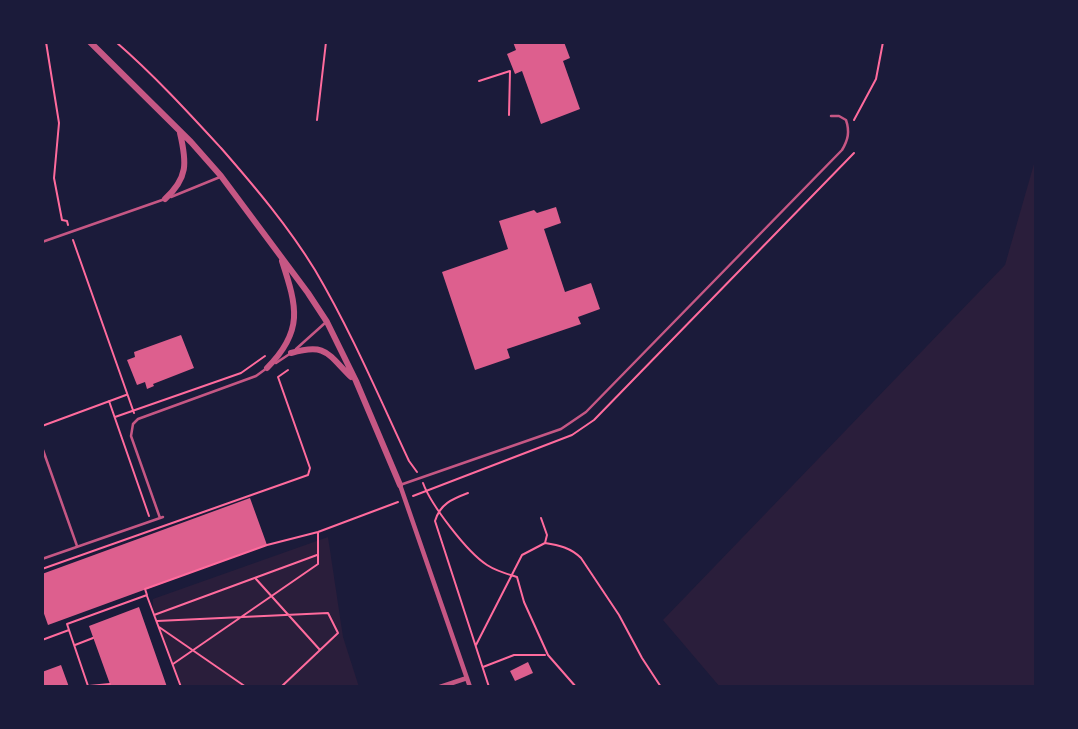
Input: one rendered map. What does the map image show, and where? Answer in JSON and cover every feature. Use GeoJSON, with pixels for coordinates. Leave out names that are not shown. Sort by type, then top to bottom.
{"type":"FeatureCollection","features":[{"type":"Feature","properties":{"kind":"street"},"geometry":{"type":"LineString","coordinates":[[90,42],[222,176],[327,322],[356,381],[400,485],[470,687]]}},
{"type":"Feature","properties":{"kind":"street"},"geometry":{"type":"LineString","coordinates":[[165,199],[179,186],[183,176],[184,150],[180,131]]}},
{"type":"Feature","properties":{"kind":"street"},"geometry":{"type":"LineString","coordinates":[[267,368],[288,344],[294,308],[293,294],[279,253]]}},
{"type":"Feature","properties":{"kind":"street"},"geometry":{"type":"LineString","coordinates":[[291,353],[320,348],[356,381]]}},
{"type":"Feature","properties":{"kind":"street"},"geometry":{"type":"LineString","coordinates":[[440,687],[467,678]]}},
{"type":"Feature","properties":{"kind":"lane"},"geometry":{"type":"LineString","coordinates":[[400,485],[561,429],[586,411],[842,150],[849,130],[846,120],[831,116]]}},
{"type":"Feature","properties":{"kind":"lane"},"geometry":{"type":"LineString","coordinates":[[42,242],[222,176]]}},
{"type":"Feature","properties":{"kind":"lane"},"geometry":{"type":"LineString","coordinates":[[42,559],[161,518],[131,436],[133,424],[137,420],[256,376],[291,353],[327,322]]}},
{"type":"Feature","properties":{"kind":"lane"},"geometry":{"type":"LineString","coordinates":[[43,450],[78,546]]}},
{"type":"Feature","properties":{"kind":"path"},"geometry":{"type":"LineString","coordinates":[[46,42],[58,123],[54,177],[62,220],[67,221],[137,420]]}},
{"type":"Feature","properties":{"kind":"path"},"geometry":{"type":"LineString","coordinates":[[317,120],[326,42]]}},
{"type":"Feature","properties":{"kind":"path"},"geometry":{"type":"LineString","coordinates":[[849,130],[876,79],[883,42]]}},
{"type":"Feature","properties":{"kind":"path"},"geometry":{"type":"LineString","coordinates":[[479,81],[510,71],[509,114]]}},
{"type":"Feature","properties":{"kind":"path"},"geometry":{"type":"LineString","coordinates":[[181,687],[145,589],[267,545],[318,532],[572,435],[594,420],[854,153]]}},
{"type":"Feature","properties":{"kind":"path"},"geometry":{"type":"LineString","coordinates":[[115,417],[241,373],[265,356],[280,355]]}},
{"type":"Feature","properties":{"kind":"path"},"geometry":{"type":"LineString","coordinates":[[42,569],[310,472],[278,377],[288,370]]}},
{"type":"Feature","properties":{"kind":"path"},"geometry":{"type":"LineString","coordinates":[[42,426],[127,395]]}},
{"type":"Feature","properties":{"kind":"path"},"geometry":{"type":"LineString","coordinates":[[109,401],[154,530]]}},
{"type":"Feature","properties":{"kind":"path"},"geometry":{"type":"LineString","coordinates":[[421,477],[426,491],[469,549],[485,564],[517,578],[524,602],[548,655],[576,687]]}},
{"type":"Feature","properties":{"kind":"path"},"geometry":{"type":"LineString","coordinates":[[468,493],[438,509],[435,521],[489,687]]}},
{"type":"Feature","properties":{"kind":"path"},"geometry":{"type":"LineString","coordinates":[[541,518],[547,535],[545,543]]}},
{"type":"Feature","properties":{"kind":"path"},"geometry":{"type":"LineString","coordinates":[[173,664],[318,564],[318,532]]}},
{"type":"Feature","properties":{"kind":"path"},"geometry":{"type":"LineString","coordinates":[[476,647],[522,555],[545,543],[560,545],[575,551],[581,558],[620,615],[642,658],[661,687]]}},
{"type":"Feature","properties":{"kind":"path"},"geometry":{"type":"LineString","coordinates":[[154,615],[318,555]]}},
{"type":"Feature","properties":{"kind":"path"},"geometry":{"type":"LineString","coordinates":[[255,578],[321,650]]}},
{"type":"Feature","properties":{"kind":"path"},"geometry":{"type":"LineString","coordinates":[[110,684],[87,686],[66,624],[147,595]]}},
{"type":"Feature","properties":{"kind":"path"},"geometry":{"type":"LineString","coordinates":[[156,621],[328,612],[338,634],[281,687]]}},
{"type":"Feature","properties":{"kind":"path"},"geometry":{"type":"LineString","coordinates":[[159,627],[246,687]]}},
{"type":"Feature","properties":{"kind":"path"},"geometry":{"type":"LineString","coordinates":[[42,640],[69,630]]}},
{"type":"Feature","properties":{"kind":"path"},"geometry":{"type":"LineString","coordinates":[[75,645],[93,638]]}},
{"type":"Feature","properties":{"kind":"path"},"geometry":{"type":"LineString","coordinates":[[482,667],[514,655],[548,655]]}},
{"type":"Feature","properties":{"kind":"shaded area"},"geometry":{"type":"Polygon","coordinates":[[[1036,157],[1036,687],[720,687],[663,620],[1005,265],[1036,157]]]}},
{"type":"Feature","properties":{"kind":"shaded area"},"geometry":{"type":"Polygon","coordinates":[[[328,537],[343,637],[359,687],[181,687],[153,613],[153,599],[328,537]]]}},
{"type":"Feature","properties":{"kind":"building"},"geometry":{"type":"Polygon","coordinates":[[[513,42],[564,42],[570,58],[563,61],[580,109],[541,124],[522,71],[515,74],[507,54],[516,50],[513,42]]]}},
{"type":"Feature","properties":{"kind":"building"},"geometry":{"type":"Polygon","coordinates":[[[556,207],[561,223],[544,229],[565,292],[591,283],[600,309],[578,317],[581,324],[507,349],[510,358],[475,370],[442,272],[508,249],[499,221],[534,210],[537,213],[556,207]]]}},
{"type":"Feature","properties":{"kind":"building"},"geometry":{"type":"Polygon","coordinates":[[[181,335],[194,368],[153,384],[154,386],[147,389],[145,382],[137,385],[127,360],[135,357],[134,352],[181,335]]]}},
{"type":"Feature","properties":{"kind":"building"},"geometry":{"type":"Polygon","coordinates":[[[250,498],[267,545],[48,625],[42,608],[42,574],[250,498]]]}},
{"type":"Feature","properties":{"kind":"building"},"geometry":{"type":"Polygon","coordinates":[[[139,607],[167,687],[111,687],[89,626],[139,607]]]}},
{"type":"Feature","properties":{"kind":"building"},"geometry":{"type":"Polygon","coordinates":[[[528,662],[533,673],[515,681],[510,671],[528,662]]]}},
{"type":"Feature","properties":{"kind":"building"},"geometry":{"type":"Polygon","coordinates":[[[61,665],[69,687],[42,687],[42,672],[61,665]]]}}]}
